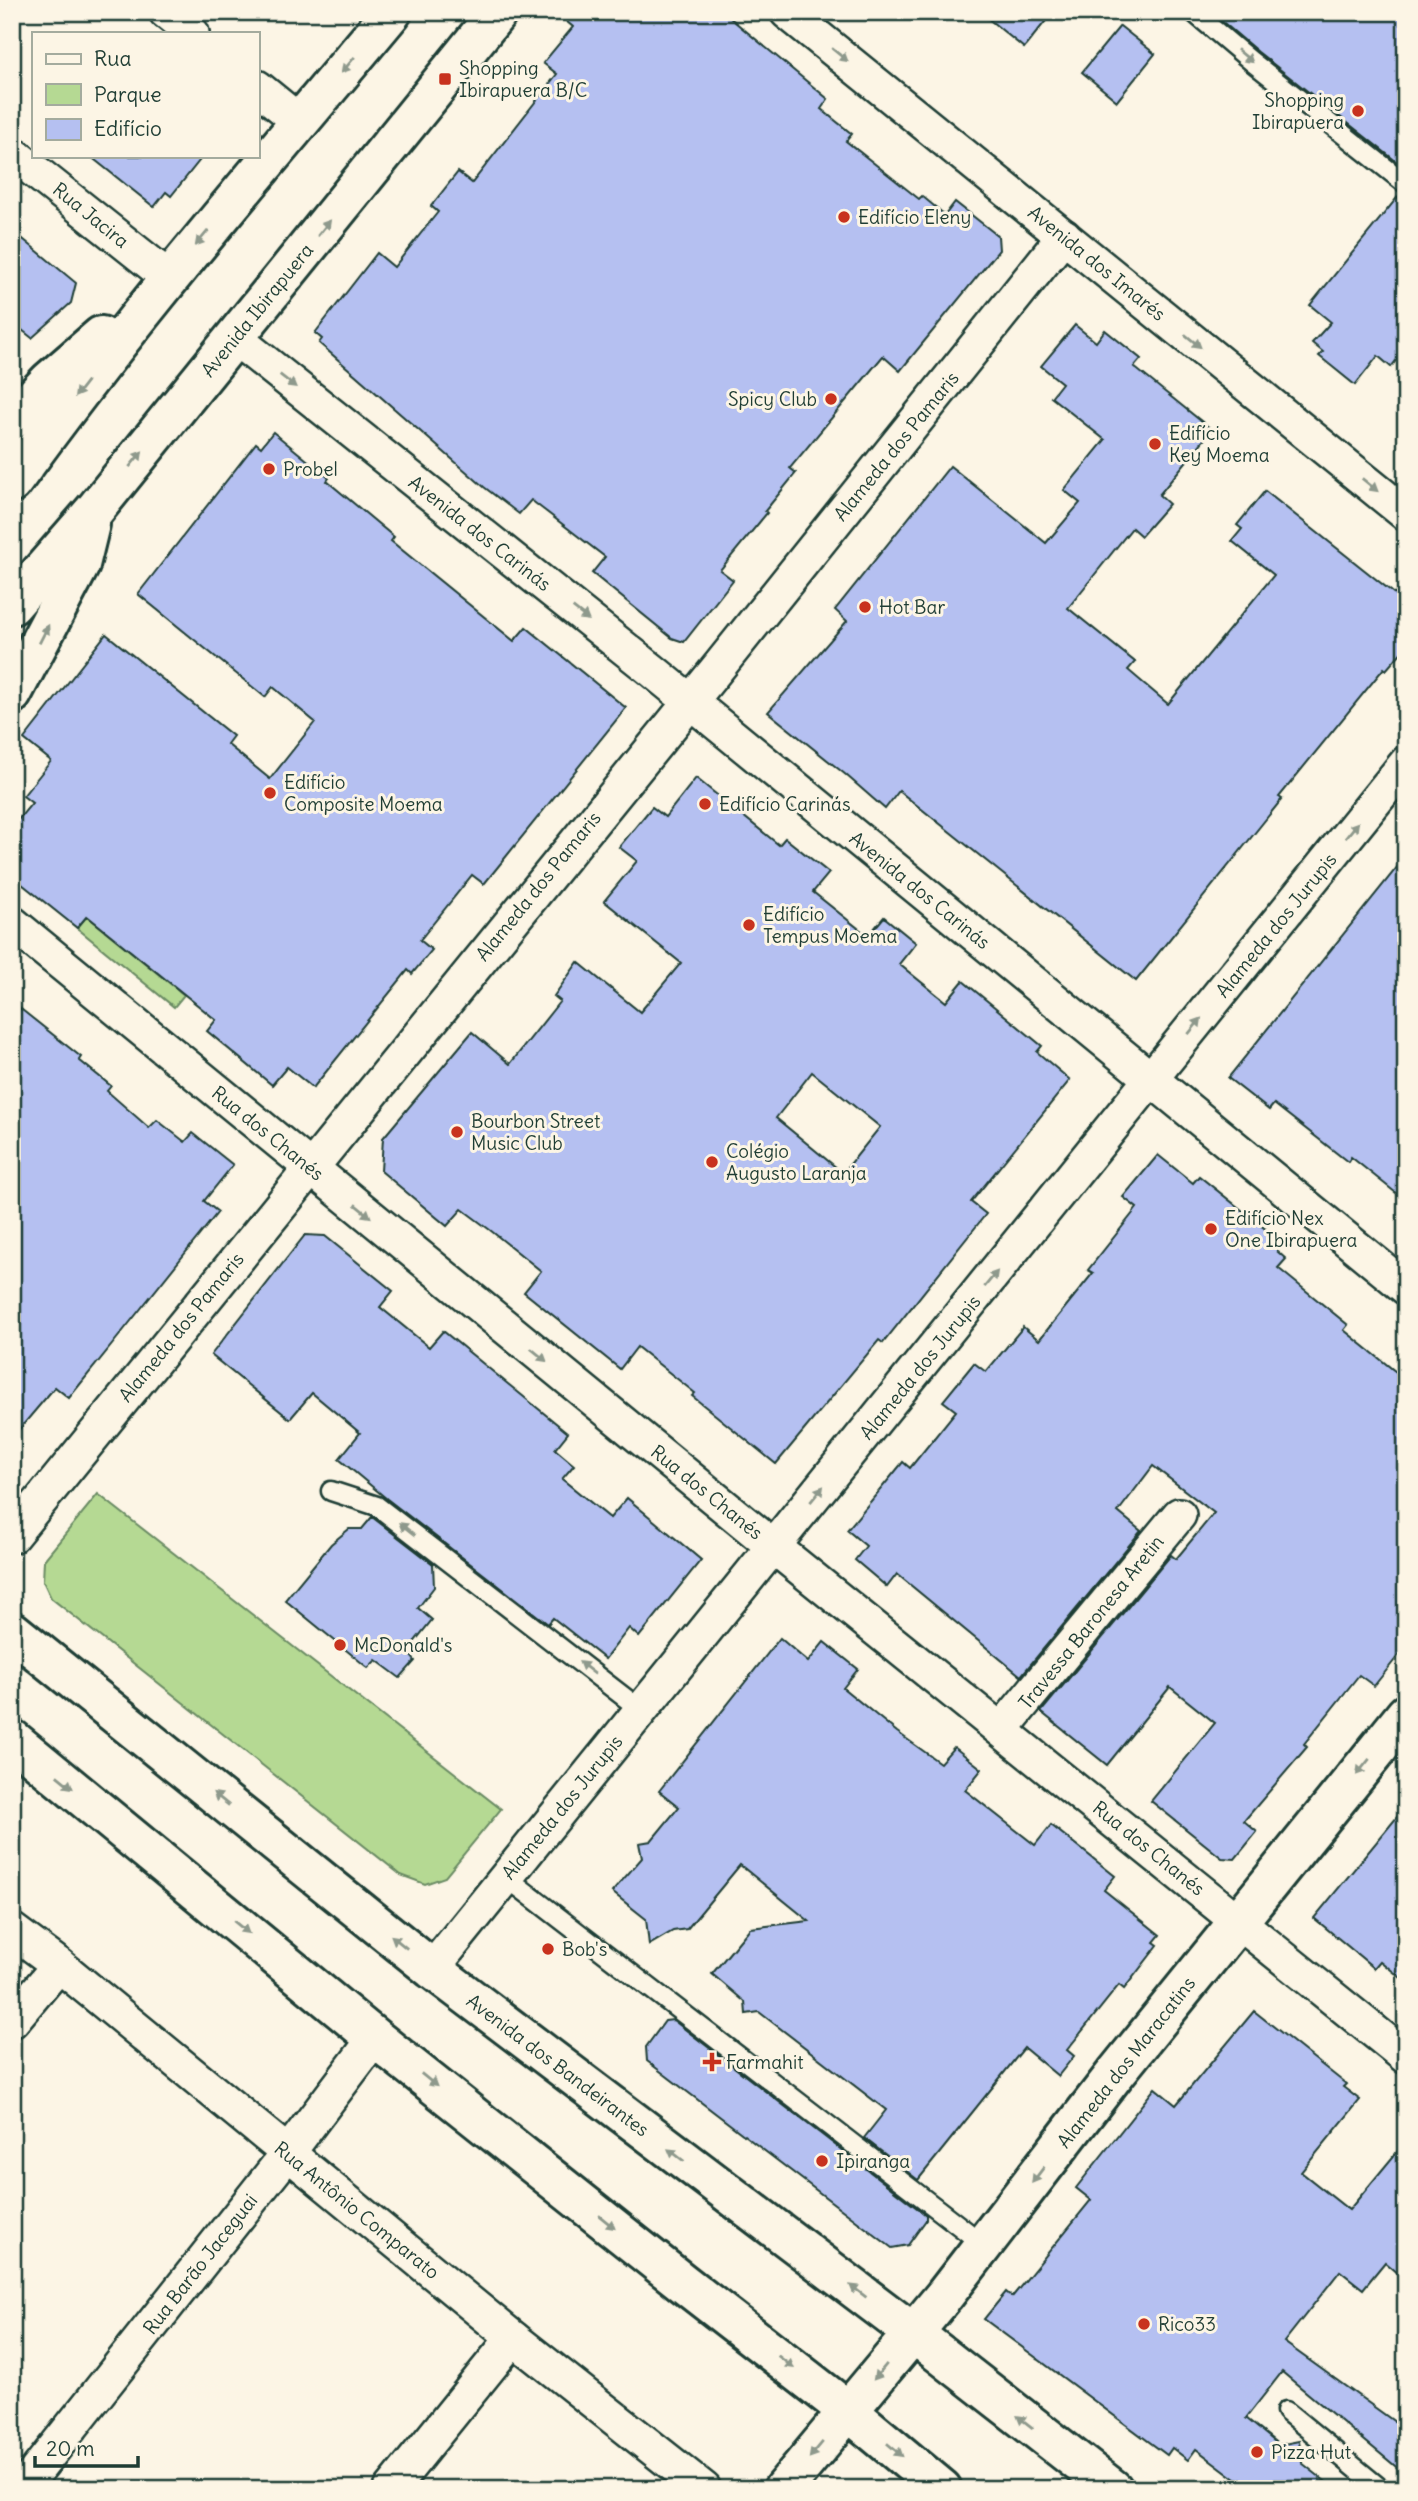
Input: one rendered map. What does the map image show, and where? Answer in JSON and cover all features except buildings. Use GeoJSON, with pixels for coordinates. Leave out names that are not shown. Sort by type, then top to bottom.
{"type":"FeatureCollection","features":[{"type":"Feature","properties":{"kind":"main road"},"geometry":{"type":"LineString","coordinates":[[12,483],[169,278],[392,12]]}},
{"type":"Feature","properties":{"kind":"main road","name":"Avenida Ibirapuera"},"geometry":{"type":"LineString","coordinates":[[12,605],[93,512],[498,12]]}},
{"type":"Feature","properties":{"kind":"main road"},"geometry":{"type":"LineString","coordinates":[[12,420],[49,381],[169,278]]}},
{"type":"Feature","properties":{"kind":"main road"},"geometry":{"type":"LineString","coordinates":[[12,695],[80,565],[93,512]]}},
{"type":"Feature","properties":{"kind":"main road","name":"Avenida dos Bandeirantes"},"geometry":{"type":"LineString","coordinates":[[12,1631],[432,1969],[913,2333],[1113,2489]]}},
{"type":"Feature","properties":{"kind":"main road","name":"Alameda dos Maracatins"},"geometry":{"type":"LineString","coordinates":[[783,2489],[984,2245],[1115,2074],[1406,1714]]}},
{"type":"Feature","properties":{"kind":"main road"},"geometry":{"type":"LineString","coordinates":[[12,1739],[375,2038],[848,2411],[942,2489]]}},
{"type":"Feature","properties":{"kind":"street"},"geometry":{"type":"LineString","coordinates":[[166,12],[191,32]]}},
{"type":"Feature","properties":{"kind":"street","name":"Avenida dos Imarés"},"geometry":{"type":"LineString","coordinates":[[787,12],[1406,514]]}},
{"type":"Feature","properties":{"kind":"street"},"geometry":{"type":"LineString","coordinates":[[259,89],[300,122]]}},
{"type":"Feature","properties":{"kind":"street","name":"Rua Jacira"},"geometry":{"type":"LineString","coordinates":[[12,153],[169,278]]}},
{"type":"Feature","properties":{"kind":"street","name":"Alameda dos Pamaris"},"geometry":{"type":"LineString","coordinates":[[12,1536],[1064,236]]}},
{"type":"Feature","properties":{"kind":"street","name":"Avenida dos Carinás"},"geometry":{"type":"LineString","coordinates":[[235,338],[690,701],[1406,1288]]}},
{"type":"Feature","properties":{"kind":"street","name":"Alameda dos Jurupis"},"geometry":{"type":"LineString","coordinates":[[432,1969],[1406,763]]}},
{"type":"Feature","properties":{"kind":"street","name":"Rua dos Chanés"},"geometry":{"type":"LineString","coordinates":[[12,923],[774,1547],[1406,2057]]}},
{"type":"Feature","properties":{"kind":"street","name":"Travessa Baronesa Aretin"},"geometry":{"type":"LineString","coordinates":[[1002,1729],[1179,1515]]}},
{"type":"Feature","properties":{"kind":"street","name":"Rua Antônio Comparato"},"geometry":{"type":"LineString","coordinates":[[12,1930],[59,1965],[513,2338],[704,2489]]}},
{"type":"Feature","properties":{"kind":"street"},"geometry":{"type":"LineString","coordinates":[[12,2021],[59,1965]]}},
{"type":"Feature","properties":{"kind":"street","name":"Rua Barão Jaceguai"},"geometry":{"type":"LineString","coordinates":[[22,2489],[288,2153],[375,2038]]}},
{"type":"Feature","properties":{"kind":"street"},"geometry":{"type":"LineString","coordinates":[[391,2489],[513,2338]]}},
{"type":"Feature","properties":{"kind":"lane"},"geometry":{"type":"LineString","coordinates":[[1193,12],[1406,184]]}},
{"type":"Feature","properties":{"kind":"lane"},"geometry":{"type":"LineString","coordinates":[[331,1491],[377,1506],[640,1710]]}},
{"type":"Feature","properties":{"kind":"lane"},"geometry":{"type":"LineString","coordinates":[[506,1877],[984,2245]]}},
{"type":"Feature","properties":{"kind":"lane"},"geometry":{"type":"LineString","coordinates":[[1286,2411],[1381,2489]]}},
{"type":"Feature","properties":{"kind":"green space"},"geometry":{"type":"Polygon","coordinates":[[[87,916],[184,995],[174,1007],[77,928],[87,916]]]}},
{"type":"Feature","properties":{"kind":"green space"},"geometry":{"type":"Polygon","coordinates":[[[98,1494],[501,1809],[445,1877],[425,1884],[401,1875],[51,1598],[43,1581],[44,1560],[98,1494]]]}},
{"type":"Feature","properties":{"kind":"place","name":"Shopping Ibirapuera B/C"},"geometry":{"type":"Point","coordinates":[445,79]}},
{"type":"Feature","properties":{"kind":"place","name":"Shopping Ibirapuera"},"geometry":{"type":"Point","coordinates":[1358,111]}},
{"type":"Feature","properties":{"kind":"place","name":"Edifício Eleny"},"geometry":{"type":"Point","coordinates":[844,217]}},
{"type":"Feature","properties":{"kind":"place","name":"Spicy Club"},"geometry":{"type":"Point","coordinates":[831,399]}},
{"type":"Feature","properties":{"kind":"place","name":"Edifício Key Moema"},"geometry":{"type":"Point","coordinates":[1155,444]}},
{"type":"Feature","properties":{"kind":"place","name":"Probel"},"geometry":{"type":"Point","coordinates":[269,469]}},
{"type":"Feature","properties":{"kind":"place","name":"Hot Bar"},"geometry":{"type":"Point","coordinates":[865,607]}},
{"type":"Feature","properties":{"kind":"place","name":"Edifício Composite Moema"},"geometry":{"type":"Point","coordinates":[270,793]}},
{"type":"Feature","properties":{"kind":"place","name":"Edifício Carinás"},"geometry":{"type":"Point","coordinates":[705,804]}},
{"type":"Feature","properties":{"kind":"place","name":"Edifício Tempus Moema"},"geometry":{"type":"Point","coordinates":[749,925]}},
{"type":"Feature","properties":{"kind":"place","name":"Bourbon Street Music Club"},"geometry":{"type":"Point","coordinates":[457,1132]}},
{"type":"Feature","properties":{"kind":"place","name":"Colégio Augusto Laranja"},"geometry":{"type":"Point","coordinates":[712,1162]}},
{"type":"Feature","properties":{"kind":"place","name":"Edifício Nex One Ibirapuera"},"geometry":{"type":"Point","coordinates":[1211,1229]}},
{"type":"Feature","properties":{"kind":"place","name":"McDonald's"},"geometry":{"type":"Point","coordinates":[340,1645]}},
{"type":"Feature","properties":{"kind":"place","name":"Bob's"},"geometry":{"type":"Point","coordinates":[548,1949]}},
{"type":"Feature","properties":{"kind":"place","name":"Farmahit"},"geometry":{"type":"Point","coordinates":[712,2062]}},
{"type":"Feature","properties":{"kind":"place","name":"Ipiranga"},"geometry":{"type":"Point","coordinates":[822,2161]}},
{"type":"Feature","properties":{"kind":"place","name":"Rico33"},"geometry":{"type":"Point","coordinates":[1144,2324]}},
{"type":"Feature","properties":{"kind":"place","name":"Pizza Hut"},"geometry":{"type":"Point","coordinates":[1257,2452]}}]}
